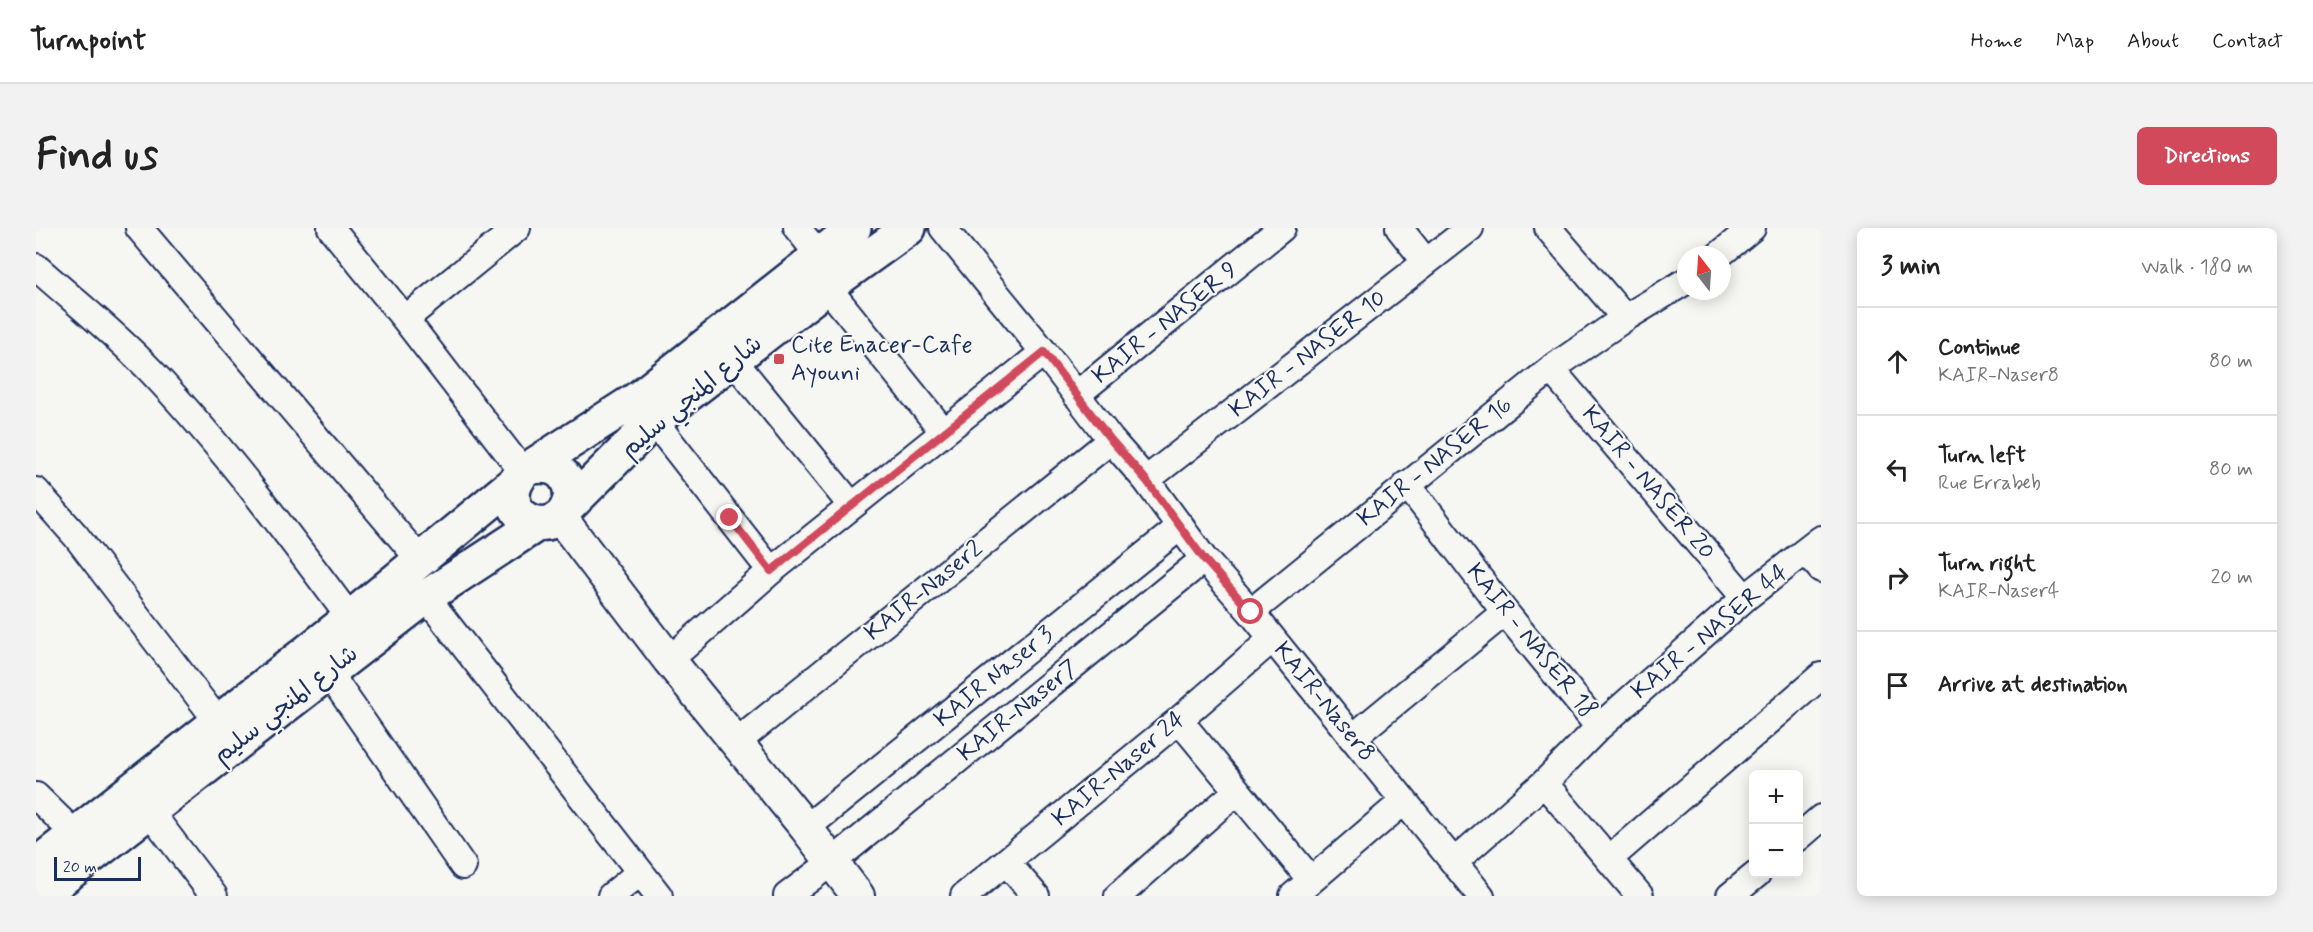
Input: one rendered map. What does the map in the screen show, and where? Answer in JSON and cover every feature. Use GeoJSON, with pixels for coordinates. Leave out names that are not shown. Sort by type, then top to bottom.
{"type":"FeatureCollection","features":[{"type":"Feature","properties":{"kind":"main road","name":"شارع المنجي سليم"},"geometry":{"type":"LineString","coordinates":[[36,865],[219,723],[421,561],[524,473],[640,397],[854,228]]}},
{"type":"Feature","properties":{"kind":"main road","name":"شارع المنجي سليم"},"geometry":{"type":"LineString","coordinates":[[40,896],[426,597],[555,516],[654,421],[827,287],[909,228]]}},
{"type":"Feature","properties":{"kind":"main road"},"geometry":{"type":"LineString","coordinates":[[545,466],[556,469],[565,476],[570,486],[571,498],[555,516],[528,520],[519,513],[514,503],[513,492],[524,473],[545,466]]}},
{"type":"Feature","properties":{"kind":"street"},"geometry":{"type":"LineString","coordinates":[[139,228],[421,561]]}},
{"type":"Feature","properties":{"kind":"street"},"geometry":{"type":"LineString","coordinates":[[331,228],[524,473]]}},
{"type":"Feature","properties":{"kind":"street"},"geometry":{"type":"LineString","coordinates":[[405,320],[517,228]]}},
{"type":"Feature","properties":{"kind":"street"},"geometry":{"type":"LineString","coordinates":[[797,228],[819,255]]}},
{"type":"Feature","properties":{"kind":"street","name":"KAIR-Naser8"},"geometry":{"type":"LineString","coordinates":[[943,228],[1044,352],[1111,440],[1146,480],[1204,559],[1251,612],[1481,896]]}},
{"type":"Feature","properties":{"kind":"street","name":"KAIR - NASER 9"},"geometry":{"type":"LineString","coordinates":[[1076,395],[1282,228]]}},
{"type":"Feature","properties":{"kind":"street"},"geometry":{"type":"LineString","coordinates":[[1399,228],[1426,262]]}},
{"type":"Feature","properties":{"kind":"street","name":"KAIR - NASER 10"},"geometry":{"type":"LineString","coordinates":[[1146,480],[1470,228]]}},
{"type":"Feature","properties":{"kind":"street"},"geometry":{"type":"LineString","coordinates":[[1548,228],[1625,318]]}},
{"type":"Feature","properties":{"kind":"street"},"geometry":{"type":"LineString","coordinates":[[1730,246],[1752,228]]}},
{"type":"Feature","properties":{"kind":"street"},"geometry":{"type":"LineString","coordinates":[[38,274],[149,369],[205,430],[281,525],[350,618]]}},
{"type":"Feature","properties":{"kind":"street","name":"KAIR - NASER 16"},"geometry":{"type":"LineString","coordinates":[[1251,612],[1551,369],[1625,318],[1677,286]]}},
{"type":"Feature","properties":{"kind":"street"},"geometry":{"type":"LineString","coordinates":[[827,287],[944,432]]}},
{"type":"Feature","properties":{"kind":"street"},"geometry":{"type":"LineString","coordinates":[[669,660],[771,571],[1044,352]]}},
{"type":"Feature","properties":{"kind":"street"},"geometry":{"type":"LineString","coordinates":[[733,360],[852,506]]}},
{"type":"Feature","properties":{"kind":"street","name":"KAIR - NASER 20"},"geometry":{"type":"LineString","coordinates":[[1551,369],[1745,598]]}},
{"type":"Feature","properties":{"kind":"street"},"geometry":{"type":"LineString","coordinates":[[654,421],[771,571]]}},
{"type":"Feature","properties":{"kind":"street","name":"KAIR-Naser2"},"geometry":{"type":"LineString","coordinates":[[736,742],[1111,440]]}},
{"type":"Feature","properties":{"kind":"street","name":"KAIR - NASER 18"},"geometry":{"type":"LineString","coordinates":[[1407,484],[1505,612],[1599,727],[1544,783],[1454,862]]}},
{"type":"Feature","properties":{"kind":"street"},"geometry":{"type":"LineString","coordinates":[[36,491],[76,536],[219,723]]}},
{"type":"Feature","properties":{"kind":"street"},"geometry":{"type":"LineString","coordinates":[[555,516],[858,896]]}},
{"type":"Feature","properties":{"kind":"street","name":"KAIR Naser 3"},"geometry":{"type":"LineString","coordinates":[[806,828],[1181,526]]}},
{"type":"Feature","properties":{"kind":"street","name":"KAIR - NASER 44"},"geometry":{"type":"LineString","coordinates":[[1599,727],[1745,598],[1816,553]]}},
{"type":"Feature","properties":{"kind":"street","name":"KAIR-Naser7"},"geometry":{"type":"LineString","coordinates":[[787,896],[832,862],[1204,559]]}},
{"type":"Feature","properties":{"kind":"street"},"geometry":{"type":"LineString","coordinates":[[426,597],[659,896]]}},
{"type":"Feature","properties":{"kind":"street"},"geometry":{"type":"LineString","coordinates":[[1352,738],[1505,612]]}},
{"type":"Feature","properties":{"kind":"street","name":"KAIR-Naser 24"},"geometry":{"type":"LineString","coordinates":[[963,896],[1179,720],[1272,639]]}},
{"type":"Feature","properties":{"kind":"street"},"geometry":{"type":"LineString","coordinates":[[328,672],[464,866]]}},
{"type":"Feature","properties":{"kind":"street"},"geometry":{"type":"LineString","coordinates":[[1609,859],[1821,676]]}},
{"type":"Feature","properties":{"kind":"street"},"geometry":{"type":"LineString","coordinates":[[1179,720],[1237,791],[1302,888],[1404,801]]}},
{"type":"Feature","properties":{"kind":"street"},"geometry":{"type":"LineString","coordinates":[[1544,783],[1640,896]]}},
{"type":"Feature","properties":{"kind":"street"},"geometry":{"type":"LineString","coordinates":[[1118,896],[1237,791]]}},
{"type":"Feature","properties":{"kind":"street"},"geometry":{"type":"LineString","coordinates":[[36,796],[75,834]]}},
{"type":"Feature","properties":{"kind":"street"},"geometry":{"type":"LineString","coordinates":[[150,812],[214,896]]}},
{"type":"Feature","properties":{"kind":"street"},"geometry":{"type":"LineString","coordinates":[[1803,834],[1821,818]]}},
{"type":"Feature","properties":{"kind":"street"},"geometry":{"type":"LineString","coordinates":[[1006,862],[1036,896]]}},
{"type":"Feature","properties":{"kind":"street"},"geometry":{"type":"LineString","coordinates":[[611,896],[639,873]]}},
{"type":"Feature","properties":{"kind":"street"},"geometry":{"type":"LineString","coordinates":[[1730,896],[1750,878]]}},
{"type":"Feature","properties":{"kind":"place","name":"Cite Enacer-Cafe Ayouni"},"geometry":{"type":"Point","coordinates":[779,359]}},
{"type":"Feature","properties":{"kind":"route"},"geometry":{"type":"LineString","coordinates":[[730,518],[771,571],[1044,352],[1111,440],[1146,480],[1204,559],[1251,612]]}}]}
